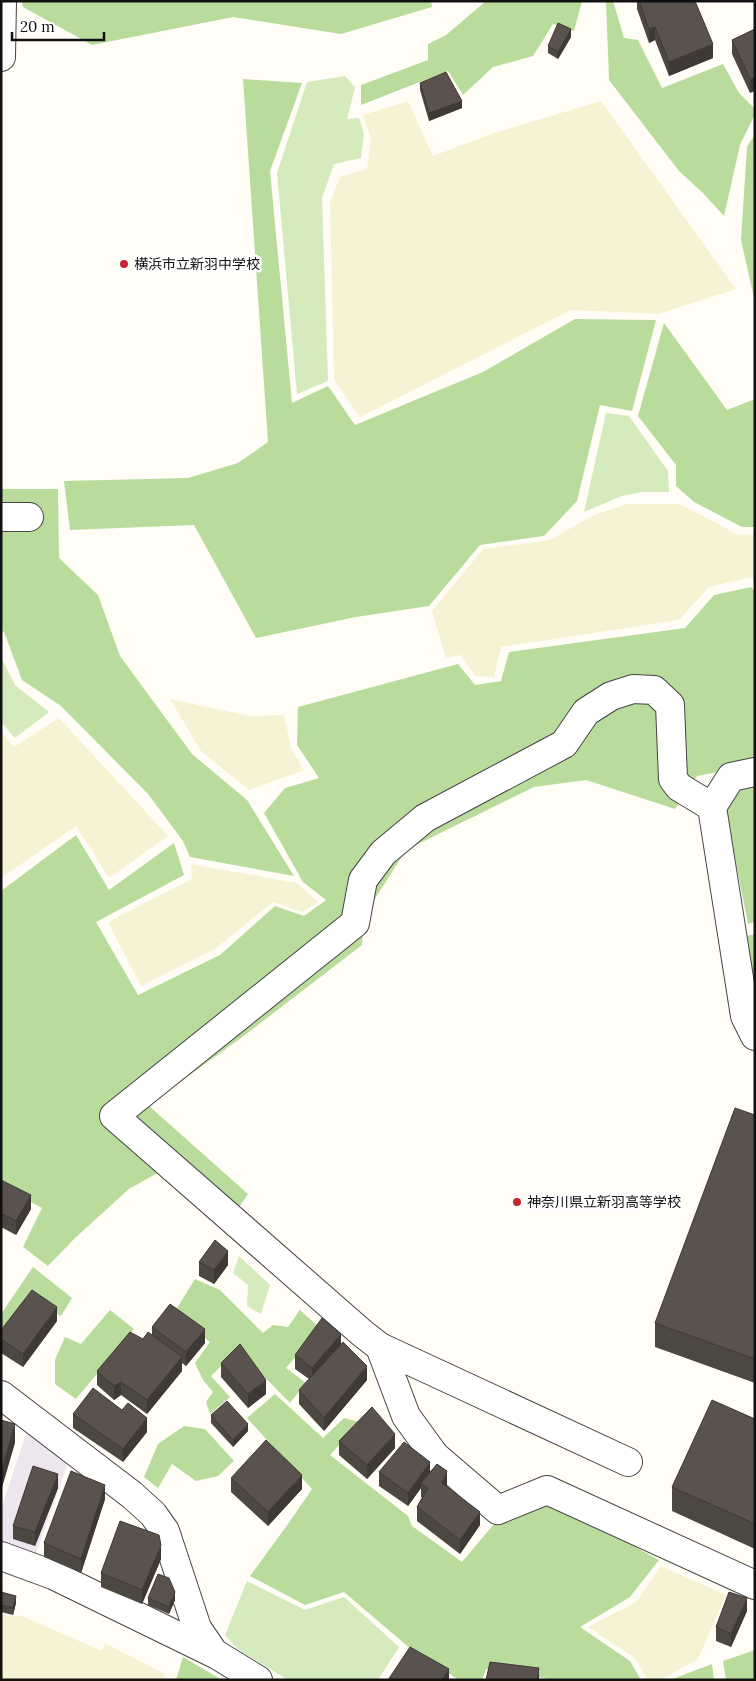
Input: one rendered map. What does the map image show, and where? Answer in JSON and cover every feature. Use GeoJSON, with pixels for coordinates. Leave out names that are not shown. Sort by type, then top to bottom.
{"type":"FeatureCollection","features":[{"type":"Feature","properties":{"kind":"street"},"geometry":{"type":"LineString","coordinates":[[1,57],[2,1]]}},
{"type":"Feature","properties":{"kind":"street"},"geometry":{"type":"LineString","coordinates":[[1,517],[29,517]]}},
{"type":"Feature","properties":{"kind":"street"},"geometry":{"type":"LineString","coordinates":[[628,1462],[380,1347],[114,1116],[355,924],[363,880],[383,853],[425,818],[564,744],[586,712],[611,696],[633,690],[654,690],[670,705],[673,779],[679,787],[712,807]]}},
{"type":"Feature","properties":{"kind":"street"},"geometry":{"type":"LineString","coordinates":[[755,772],[731,777],[712,807],[744,1016],[755,1036]]}},
{"type":"Feature","properties":{"kind":"street"},"geometry":{"type":"LineString","coordinates":[[380,1347],[406,1416],[435,1456],[498,1510],[547,1490],[755,1585]]}},
{"type":"Feature","properties":{"kind":"street"},"geometry":{"type":"LineString","coordinates":[[1,1395],[132,1495],[153,1514],[165,1531],[197,1628],[214,1653]]}},
{"type":"Feature","properties":{"kind":"street"},"geometry":{"type":"LineString","coordinates":[[1,1556],[52,1575],[214,1653],[258,1680]]}},
{"type":"Feature","properties":{"kind":"shaded area"},"geometry":{"type":"Polygon","coordinates":[[[408,101],[433,156],[494,133],[601,101],[736,289],[659,314],[571,310],[360,417],[334,380],[330,202],[340,177],[367,169],[371,138],[363,115],[408,101]]]}},
{"type":"Feature","properties":{"kind":"shaded area"},"geometry":{"type":"Polygon","coordinates":[[[626,504],[680,504],[739,535],[755,534],[755,579],[747,578],[709,587],[679,620],[501,647],[494,677],[475,676],[461,655],[446,658],[432,611],[483,549],[550,540],[592,516],[626,504]]]}},
{"type":"Feature","properties":{"kind":"shaded area"},"geometry":{"type":"Polygon","coordinates":[[[170,699],[250,716],[284,715],[291,748],[304,770],[249,790],[201,751],[170,699]]]}},
{"type":"Feature","properties":{"kind":"shaded area"},"geometry":{"type":"Polygon","coordinates":[[[59,718],[168,836],[109,878],[76,826],[1,878],[1,732],[14,747],[59,718]]]}},
{"type":"Feature","properties":{"kind":"shaded area"},"geometry":{"type":"Polygon","coordinates":[[[191,864],[297,883],[318,902],[302,912],[273,902],[215,949],[141,986],[108,922],[192,879],[191,864]]]}},
{"type":"Feature","properties":{"kind":"shaded area"},"geometry":{"type":"Polygon","coordinates":[[[28,1428],[68,1463],[34,1559],[1,1546],[1,1509],[28,1428]]]}},
{"type":"Feature","properties":{"kind":"shaded area"},"geometry":{"type":"Polygon","coordinates":[[[661,1566],[726,1595],[698,1659],[660,1680],[648,1680],[635,1658],[588,1627],[636,1602],[661,1566]]]}},
{"type":"Feature","properties":{"kind":"shaded area"},"geometry":{"type":"Polygon","coordinates":[[[1,1615],[22,1616],[102,1651],[105,1643],[165,1674],[163,1680],[1,1680],[1,1615]]]}},
{"type":"Feature","properties":{"kind":"green space"},"geometry":{"type":"Polygon","coordinates":[[[22,1],[431,1],[432,7],[341,34],[233,17],[92,45],[23,7],[22,1]]]}},
{"type":"Feature","properties":{"kind":"green space"},"geometry":{"type":"Polygon","coordinates":[[[486,1],[582,1],[574,31],[553,24],[533,56],[493,67],[463,95],[448,71],[361,105],[361,85],[428,60],[428,44],[446,35],[486,1]]]}},
{"type":"Feature","properties":{"kind":"green space"},"geometry":{"type":"Polygon","coordinates":[[[606,1],[613,1],[624,38],[638,40],[662,88],[723,64],[739,93],[755,109],[755,114],[740,145],[724,216],[679,171],[609,80],[606,1]]]}},
{"type":"Feature","properties":{"kind":"green space"},"geometry":{"type":"Polygon","coordinates":[[[345,76],[355,87],[347,119],[359,118],[364,133],[361,158],[334,164],[322,198],[328,381],[297,394],[277,173],[307,82],[345,76]]]}},
{"type":"Feature","properties":{"kind":"green space"},"geometry":{"type":"Polygon","coordinates":[[[243,79],[302,83],[270,171],[292,403],[328,386],[355,425],[483,372],[575,319],[656,320],[632,411],[600,405],[577,501],[544,536],[480,545],[429,606],[356,617],[256,638],[194,525],[70,530],[64,481],[188,478],[238,463],[268,442],[243,79]]]}},
{"type":"Feature","properties":{"kind":"green space"},"geometry":{"type":"Polygon","coordinates":[[[755,134],[755,302],[741,240],[747,147],[755,134]]]}},
{"type":"Feature","properties":{"kind":"green space"},"geometry":{"type":"Polygon","coordinates":[[[664,323],[727,410],[755,399],[755,527],[742,527],[694,502],[676,486],[676,465],[638,416],[664,323]]]}},
{"type":"Feature","properties":{"kind":"green space"},"geometry":{"type":"Polygon","coordinates":[[[606,413],[629,416],[668,471],[669,492],[643,492],[622,496],[584,512],[606,413]]]}},
{"type":"Feature","properties":{"kind":"green space"},"geometry":{"type":"Polygon","coordinates":[[[1,489],[58,489],[59,558],[98,595],[120,656],[192,754],[247,800],[294,876],[190,857],[183,841],[148,794],[61,706],[22,680],[4,632],[1,630],[1,489]]]}},
{"type":"Feature","properties":{"kind":"green space"},"geometry":{"type":"Polygon","coordinates":[[[751,587],[755,591],[755,765],[697,776],[675,809],[586,780],[534,787],[406,850],[364,916],[362,945],[241,1038],[148,1105],[248,1194],[225,1228],[161,1171],[129,1189],[75,1238],[48,1266],[23,1247],[42,1208],[1,1186],[1,891],[76,835],[109,890],[174,843],[184,875],[96,922],[138,995],[220,955],[275,906],[304,916],[326,900],[303,882],[264,813],[285,788],[319,778],[297,745],[298,707],[458,664],[475,685],[501,681],[509,652],[685,628],[714,595],[751,587]]]}},
{"type":"Feature","properties":{"kind":"green space"},"geometry":{"type":"Polygon","coordinates":[[[1,657],[15,685],[49,712],[15,738],[1,722],[1,657]]]}},
{"type":"Feature","properties":{"kind":"green space"},"geometry":{"type":"Polygon","coordinates":[[[755,785],[755,922],[748,924],[725,808],[738,787],[755,785]]]}},
{"type":"Feature","properties":{"kind":"green space"},"geometry":{"type":"Polygon","coordinates":[[[755,934],[755,1002],[747,936],[755,934]]]}},
{"type":"Feature","properties":{"kind":"green space"},"geometry":{"type":"Polygon","coordinates":[[[239,1256],[270,1285],[261,1314],[247,1306],[248,1285],[233,1273],[239,1256]]]}},
{"type":"Feature","properties":{"kind":"green space"},"geometry":{"type":"Polygon","coordinates":[[[33,1267],[72,1298],[61,1316],[31,1299],[1,1334],[1,1314],[33,1267]]]}},
{"type":"Feature","properties":{"kind":"green space"},"geometry":{"type":"Polygon","coordinates":[[[195,1279],[220,1290],[263,1333],[273,1325],[288,1327],[300,1310],[320,1328],[286,1368],[306,1383],[290,1403],[238,1350],[211,1376],[230,1397],[210,1414],[206,1402],[213,1392],[203,1380],[195,1363],[210,1342],[174,1313],[195,1279]]]}},
{"type":"Feature","properties":{"kind":"green space"},"geometry":{"type":"Polygon","coordinates":[[[110,1310],[134,1329],[76,1399],[55,1384],[55,1360],[65,1337],[81,1344],[110,1310]]]}},
{"type":"Feature","properties":{"kind":"green space"},"geometry":{"type":"Polygon","coordinates":[[[275,1394],[323,1438],[344,1418],[360,1422],[330,1455],[408,1516],[412,1526],[462,1562],[499,1518],[550,1500],[659,1560],[630,1597],[580,1627],[630,1661],[641,1680],[555,1680],[486,1669],[482,1680],[459,1680],[412,1650],[344,1592],[305,1605],[250,1576],[312,1489],[247,1418],[275,1394]]]}},
{"type":"Feature","properties":{"kind":"green space"},"geometry":{"type":"Polygon","coordinates":[[[184,1426],[205,1429],[234,1461],[218,1476],[196,1481],[172,1464],[158,1488],[144,1477],[158,1444],[184,1426]]]}},
{"type":"Feature","properties":{"kind":"green space"},"geometry":{"type":"Polygon","coordinates":[[[247,1581],[305,1610],[344,1597],[399,1647],[378,1680],[288,1680],[237,1649],[225,1635],[247,1581]]]}},
{"type":"Feature","properties":{"kind":"green space"},"geometry":{"type":"Polygon","coordinates":[[[755,1650],[755,1679],[726,1680],[723,1661],[755,1650]]]}},
{"type":"Feature","properties":{"kind":"green space"},"geometry":{"type":"Polygon","coordinates":[[[183,1657],[222,1680],[176,1680],[183,1657]]]}},
{"type":"Feature","properties":{"kind":"green space"},"geometry":{"type":"Polygon","coordinates":[[[712,1664],[714,1680],[670,1680],[712,1664]]]}},
{"type":"Feature","properties":{"kind":"building"},"geometry":{"type":"Polygon","coordinates":[[[639,1],[695,1],[713,44],[669,62],[655,27],[649,29],[639,1]]]}},
{"type":"Feature","properties":{"kind":"building"},"geometry":{"type":"Polygon","coordinates":[[[558,23],[571,29],[558,52],[548,46],[558,23]]]}},
{"type":"Feature","properties":{"kind":"building"},"geometry":{"type":"Polygon","coordinates":[[[755,29],[755,77],[750,79],[732,40],[755,29]]]}},
{"type":"Feature","properties":{"kind":"building"},"geometry":{"type":"Polygon","coordinates":[[[446,72],[462,101],[429,113],[420,83],[446,72]]]}},
{"type":"Feature","properties":{"kind":"building"},"geometry":{"type":"Polygon","coordinates":[[[735,1108],[755,1115],[755,1359],[655,1323],[735,1108]]]}},
{"type":"Feature","properties":{"kind":"building"},"geometry":{"type":"Polygon","coordinates":[[[1,1180],[31,1195],[16,1221],[1,1213],[1,1180]]]}},
{"type":"Feature","properties":{"kind":"building"},"geometry":{"type":"Polygon","coordinates":[[[215,1240],[228,1251],[214,1270],[199,1262],[215,1240]]]}},
{"type":"Feature","properties":{"kind":"building"},"geometry":{"type":"Polygon","coordinates":[[[32,1290],[57,1307],[23,1354],[1,1339],[1,1330],[32,1290]]]}},
{"type":"Feature","properties":{"kind":"building"},"geometry":{"type":"Polygon","coordinates":[[[170,1304],[205,1329],[186,1352],[152,1327],[170,1304]]]}},
{"type":"Feature","properties":{"kind":"building"},"geometry":{"type":"Polygon","coordinates":[[[322,1318],[341,1334],[312,1368],[295,1355],[322,1318]]]}},
{"type":"Feature","properties":{"kind":"building"},"geometry":{"type":"Polygon","coordinates":[[[130,1332],[143,1339],[148,1332],[182,1357],[147,1400],[121,1382],[114,1386],[97,1371],[130,1332]]]}},
{"type":"Feature","properties":{"kind":"building"},"geometry":{"type":"Polygon","coordinates":[[[343,1342],[367,1366],[324,1418],[299,1390],[343,1342]]]}},
{"type":"Feature","properties":{"kind":"building"},"geometry":{"type":"Polygon","coordinates":[[[240,1344],[266,1380],[248,1394],[221,1363],[240,1344]]]}},
{"type":"Feature","properties":{"kind":"building"},"geometry":{"type":"Polygon","coordinates":[[[93,1388],[122,1410],[128,1403],[147,1418],[123,1449],[73,1414],[93,1388]]]}},
{"type":"Feature","properties":{"kind":"building"},"geometry":{"type":"Polygon","coordinates":[[[712,1400],[755,1419],[755,1524],[672,1487],[712,1400]]]}},
{"type":"Feature","properties":{"kind":"building"},"geometry":{"type":"Polygon","coordinates":[[[227,1401],[248,1424],[233,1440],[211,1415],[227,1401]]]}},
{"type":"Feature","properties":{"kind":"building"},"geometry":{"type":"Polygon","coordinates":[[[372,1407],[395,1434],[367,1465],[339,1441],[372,1407]]]}},
{"type":"Feature","properties":{"kind":"building"},"geometry":{"type":"Polygon","coordinates":[[[1,1420],[15,1424],[1,1471],[1,1420]]]}},
{"type":"Feature","properties":{"kind":"building"},"geometry":{"type":"Polygon","coordinates":[[[266,1440],[302,1475],[268,1512],[231,1478],[266,1440]]]}},
{"type":"Feature","properties":{"kind":"building"},"geometry":{"type":"Polygon","coordinates":[[[404,1442],[430,1462],[408,1493],[379,1472],[404,1442]]]}},
{"type":"Feature","properties":{"kind":"building"},"geometry":{"type":"Polygon","coordinates":[[[437,1464],[447,1471],[442,1483],[480,1512],[460,1540],[417,1507],[428,1488],[421,1483],[437,1464]]]}},
{"type":"Feature","properties":{"kind":"building"},"geometry":{"type":"Polygon","coordinates":[[[33,1466],[58,1474],[35,1532],[13,1526],[33,1466]]]}},
{"type":"Feature","properties":{"kind":"building"},"geometry":{"type":"Polygon","coordinates":[[[71,1471],[105,1485],[81,1559],[44,1543],[71,1471]]]}},
{"type":"Feature","properties":{"kind":"building"},"geometry":{"type":"Polygon","coordinates":[[[120,1521],[159,1535],[161,1545],[142,1590],[101,1573],[120,1521]]]}},
{"type":"Feature","properties":{"kind":"building"},"geometry":{"type":"Polygon","coordinates":[[[158,1574],[169,1578],[175,1592],[169,1607],[148,1598],[158,1574]]]}},
{"type":"Feature","properties":{"kind":"building"},"geometry":{"type":"Polygon","coordinates":[[[1,1592],[16,1596],[13,1608],[1,1605],[1,1592]]]}},
{"type":"Feature","properties":{"kind":"building"},"geometry":{"type":"Polygon","coordinates":[[[729,1592],[747,1598],[731,1634],[716,1627],[729,1592]]]}},
{"type":"Feature","properties":{"kind":"building"},"geometry":{"type":"Polygon","coordinates":[[[410,1647],[449,1669],[442,1680],[388,1680],[410,1647]]]}},
{"type":"Feature","properties":{"kind":"building"},"geometry":{"type":"Polygon","coordinates":[[[490,1662],[539,1668],[537,1680],[486,1680],[490,1662]]]}},
{"type":"Feature","properties":{"kind":"place","name":"横浜市立新羽中学校"},"geometry":{"type":"Point","coordinates":[124,264]}},
{"type":"Feature","properties":{"kind":"place","name":"神奈川県立新羽高等学校"},"geometry":{"type":"Point","coordinates":[517,1202]}}]}
